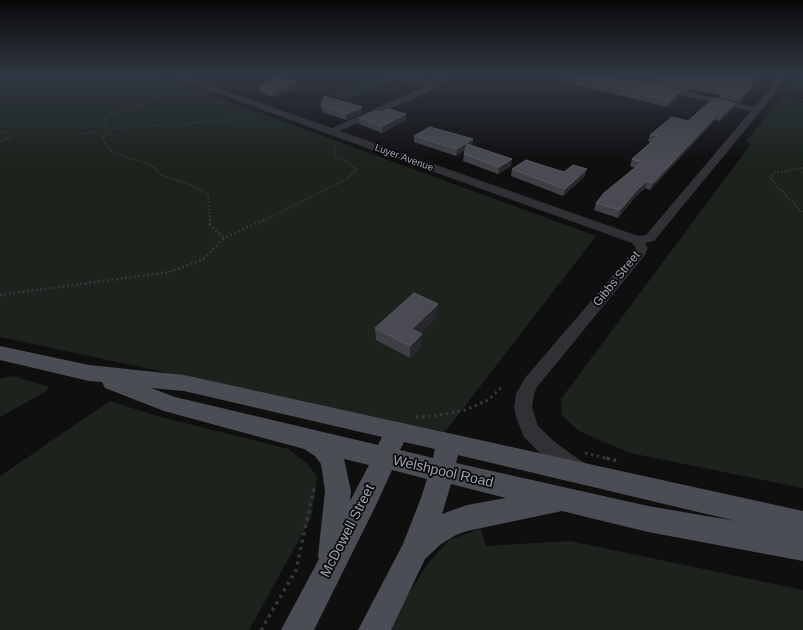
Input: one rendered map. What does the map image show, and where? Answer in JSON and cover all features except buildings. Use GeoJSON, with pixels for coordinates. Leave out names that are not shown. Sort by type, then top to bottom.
{"type":"FeatureCollection","features":[{"type":"Feature","properties":{"kind":"main road","name":"Welshpool Road"},"geometry":{"type":"LineString","coordinates":[[0,353],[89,373],[184,383],[449,442],[582,463],[803,524]]}},
{"type":"Feature","properties":{"kind":"main road","name":"Welshpool Road"},"geometry":{"type":"LineString","coordinates":[[89,373],[172,405],[309,440],[563,500],[656,520],[803,547]]}},
{"type":"Feature","properties":{"kind":"main road","name":"McDowell Street"},"geometry":{"type":"LineString","coordinates":[[297,630],[331,567],[397,431]]}},
{"type":"Feature","properties":{"kind":"main road"},"geometry":{"type":"LineString","coordinates":[[309,440],[324,449],[333,461],[338,491],[331,567]]}},
{"type":"Feature","properties":{"kind":"main road"},"geometry":{"type":"LineString","coordinates":[[374,630],[414,552],[434,498],[449,442]]}},
{"type":"Feature","properties":{"kind":"main road"},"geometry":{"type":"LineString","coordinates":[[414,552],[431,534],[449,524],[467,518],[563,500]]}},
{"type":"Feature","properties":{"kind":"street","name":"Luyer Avenue"},"geometry":{"type":"LineString","coordinates":[[251,103],[637,240]]}},
{"type":"Feature","properties":{"kind":"street"},"geometry":{"type":"LineString","coordinates":[[335,133],[395,103]]}},
{"type":"Feature","properties":{"kind":"street"},"geometry":{"type":"LineString","coordinates":[[732,103],[757,109]]}},
{"type":"Feature","properties":{"kind":"street","name":"Gibbs Street"},"geometry":{"type":"LineString","coordinates":[[582,463],[548,449],[531,431],[525,417],[523,407],[525,394],[531,384],[640,252],[642,248],[637,240],[650,238],[762,103]]}},
{"type":"Feature","properties":{"kind":"path"},"geometry":{"type":"LineString","coordinates":[[114,129],[104,126],[105,117],[118,110],[141,106],[145,103]]}},
{"type":"Feature","properties":{"kind":"path"},"geometry":{"type":"LineString","coordinates":[[0,132],[21,134],[78,134],[114,129],[246,119],[250,116],[275,112]]}},
{"type":"Feature","properties":{"kind":"path"},"geometry":{"type":"LineString","coordinates":[[114,129],[102,139],[110,150],[130,159],[150,164],[161,175],[189,184],[208,194],[210,225],[224,238]]}},
{"type":"Feature","properties":{"kind":"path"},"geometry":{"type":"LineString","coordinates":[[0,295],[170,272],[202,260],[224,238],[267,219],[345,180],[356,170],[350,162],[336,158],[334,150],[336,144],[326,141],[335,133]]}},
{"type":"Feature","properties":{"kind":"path"},"geometry":{"type":"LineString","coordinates":[[0,141],[21,134]]}},
{"type":"Feature","properties":{"kind":"path"},"geometry":{"type":"LineString","coordinates":[[803,168],[776,173],[771,176],[771,179],[803,213]]}},
{"type":"Feature","properties":{"kind":"path"},"geometry":{"type":"LineString","coordinates":[[582,463],[621,461]]}},
{"type":"Feature","properties":{"kind":"shaded area"},"geometry":{"type":"Polygon","coordinates":[[[0,103],[233,103],[596,236],[445,432],[0,337],[0,103]]]}},
{"type":"Feature","properties":{"kind":"shaded area"},"geometry":{"type":"Polygon","coordinates":[[[777,103],[803,103],[803,488],[630,453],[579,431],[562,415],[561,399],[751,144],[746,142],[777,103]]]}},
{"type":"Feature","properties":{"kind":"shaded area"},"geometry":{"type":"Polygon","coordinates":[[[13,376],[49,387],[45,392],[0,417],[0,379],[13,376]]]}},
{"type":"Feature","properties":{"kind":"shaded area"},"geometry":{"type":"Polygon","coordinates":[[[110,401],[157,416],[288,449],[310,466],[317,478],[311,518],[249,630],[0,630],[0,476],[110,401]]]}},
{"type":"Feature","properties":{"kind":"shaded area"},"geometry":{"type":"Polygon","coordinates":[[[481,529],[486,546],[570,541],[803,590],[803,630],[390,630],[399,609],[429,562],[449,540],[481,529]]]}}]}
